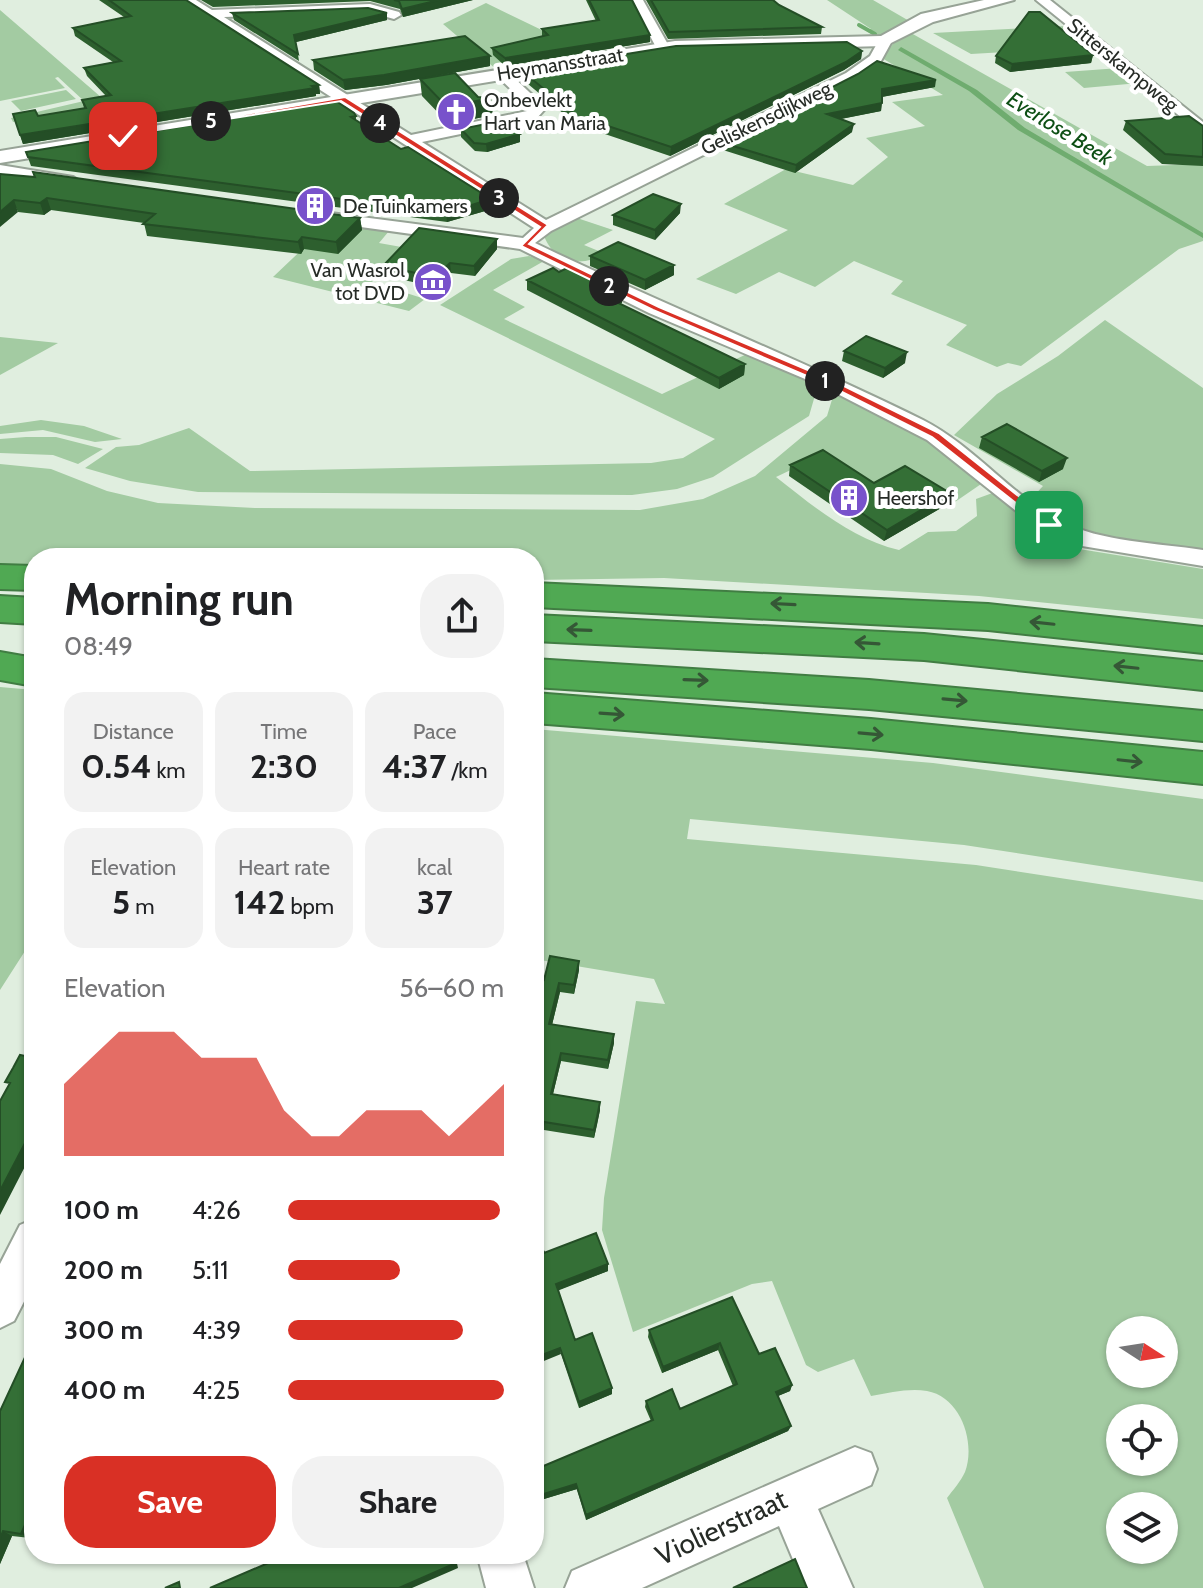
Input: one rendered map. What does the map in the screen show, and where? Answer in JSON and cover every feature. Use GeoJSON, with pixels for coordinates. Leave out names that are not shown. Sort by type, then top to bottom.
{"type":"FeatureCollection","features":[{"type":"Feature","properties":{"kind":"highway"},"geometry":{"type":"LineString","coordinates":[[0,577],[24,578]]}},
{"type":"Feature","properties":{"kind":"highway"},"geometry":{"type":"LineString","coordinates":[[544,595],[774,604],[988,617],[1203,640]]}},
{"type":"Feature","properties":{"kind":"highway"},"geometry":{"type":"LineString","coordinates":[[0,609],[24,610]]}},
{"type":"Feature","properties":{"kind":"highway"},"geometry":{"type":"LineString","coordinates":[[544,628],[924,647],[1203,676]]}},
{"type":"Feature","properties":{"kind":"highway"},"geometry":{"type":"LineString","coordinates":[[0,651],[24,652]]}},
{"type":"Feature","properties":{"kind":"highway"},"geometry":{"type":"LineString","coordinates":[[0,666],[24,670]]}},
{"type":"Feature","properties":{"kind":"highway"},"geometry":{"type":"LineString","coordinates":[[544,673],[740,683],[1006,704],[1203,726]]}},
{"type":"Feature","properties":{"kind":"highway"},"geometry":{"type":"LineString","coordinates":[[544,709],[871,734],[1203,768]]}},
{"type":"Feature","properties":{"kind":"street"},"geometry":{"type":"LineString","coordinates":[[187,0],[545,227]]}},
{"type":"Feature","properties":{"kind":"street"},"geometry":{"type":"LineString","coordinates":[[637,0],[663,48]]}},
{"type":"Feature","properties":{"kind":"street","name":"Geliskensdijkweg"},"geometry":{"type":"LineString","coordinates":[[524,244],[545,227],[851,76],[876,58],[885,41],[927,18],[1006,0]]}},
{"type":"Feature","properties":{"kind":"street","name":"Sitterskampweg"},"geometry":{"type":"LineString","coordinates":[[1042,0],[1203,130]]}},
{"type":"Feature","properties":{"kind":"street"},"geometry":{"type":"LineString","coordinates":[[210,14],[353,4],[384,9],[394,15]]}},
{"type":"Feature","properties":{"kind":"street","name":"Heymansstraat"},"geometry":{"type":"LineString","coordinates":[[0,157],[663,48],[718,43],[885,41]]}},
{"type":"Feature","properties":{"kind":"street"},"geometry":{"type":"LineString","coordinates":[[409,140],[521,120],[532,115],[538,108],[535,100],[501,73]]}},
{"type":"Feature","properties":{"kind":"street"},"geometry":{"type":"LineString","coordinates":[[0,170],[90,185]]}},
{"type":"Feature","properties":{"kind":"street"},"geometry":{"type":"LineString","coordinates":[[312,215],[524,244],[656,309],[831,383],[935,435],[1049,525],[1076,537],[1203,558]]}},
{"type":"Feature","properties":{"kind":"street"},"geometry":{"type":"LineString","coordinates":[[0,1307],[24,1259]]}},
{"type":"Feature","properties":{"kind":"street","name":"Violierstraat"},"geometry":{"type":"LineString","coordinates":[[589,1588],[855,1469]]}},
{"type":"Feature","properties":{"kind":"street"},"geometry":{"type":"LineString","coordinates":[[789,1496],[829,1588]]}},
{"type":"Feature","properties":{"kind":"street"},"geometry":{"type":"LineString","coordinates":[[503,1564],[510,1588]]}},
{"type":"Feature","properties":{"kind":"shaded area"},"geometry":{"type":"Polygon","coordinates":[[[827,0],[873,0],[911,22],[876,37],[865,30],[871,29],[827,0]]]}},
{"type":"Feature","properties":{"kind":"shaded area"},"geometry":{"type":"Polygon","coordinates":[[[486,3],[550,34],[499,48],[526,65],[497,70],[443,24],[486,3]]]}},
{"type":"Feature","properties":{"kind":"shaded area"},"geometry":{"type":"Polygon","coordinates":[[[0,10],[109,104],[13,122],[11,118],[84,101],[58,77],[55,78],[65,88],[0,101],[0,10]]]}},
{"type":"Feature","properties":{"kind":"shaded area"},"geometry":{"type":"Polygon","coordinates":[[[1067,26],[1093,47],[971,54],[933,33],[1067,26]]]}},
{"type":"Feature","properties":{"kind":"shaded area"},"geometry":{"type":"Polygon","coordinates":[[[911,33],[1147,166],[1203,164],[1203,241],[1179,249],[1021,366],[1008,363],[997,367],[946,345],[967,325],[891,294],[903,281],[854,261],[815,287],[779,272],[736,294],[696,279],[788,230],[724,204],[786,169],[853,185],[888,157],[866,138],[925,126],[892,102],[943,95],[882,58],[897,39],[911,33]]]}},
{"type":"Feature","properties":{"kind":"shaded area"},"geometry":{"type":"Polygon","coordinates":[[[901,47],[977,90],[1025,128],[1203,233],[1203,238],[1018,130],[969,91],[898,50],[901,47]]]}},
{"type":"Feature","properties":{"kind":"shaded area"},"geometry":{"type":"Polygon","coordinates":[[[1120,68],[1139,83],[1084,88],[1065,72],[1120,68]]]}},
{"type":"Feature","properties":{"kind":"shaded area"},"geometry":{"type":"Polygon","coordinates":[[[66,90],[76,99],[21,111],[11,101],[66,90]]]}},
{"type":"Feature","properties":{"kind":"shaded area"},"geometry":{"type":"Polygon","coordinates":[[[574,217],[613,230],[584,245],[606,254],[578,261],[555,252],[544,236],[574,217]]]}},
{"type":"Feature","properties":{"kind":"shaded area"},"geometry":{"type":"Polygon","coordinates":[[[332,221],[389,231],[379,243],[407,248],[372,282],[425,299],[409,311],[273,277],[332,221]]]}},
{"type":"Feature","properties":{"kind":"shaded area"},"geometry":{"type":"Polygon","coordinates":[[[529,256],[544,261],[493,290],[525,307],[504,319],[662,394],[749,353],[818,385],[809,416],[713,477],[677,489],[632,495],[198,492],[130,481],[85,468],[116,447],[139,445],[189,428],[250,471],[651,463],[683,458],[715,439],[440,305],[511,259],[529,256]]]}},
{"type":"Feature","properties":{"kind":"shaded area"},"geometry":{"type":"Polygon","coordinates":[[[1105,320],[1203,388],[1203,555],[1111,540],[1068,525],[1030,500],[1043,486],[954,435],[997,394],[1058,356],[1105,320]]]}},
{"type":"Feature","properties":{"kind":"shaded area"},"geometry":{"type":"Polygon","coordinates":[[[0,337],[58,343],[0,375],[0,337]]]}},
{"type":"Feature","properties":{"kind":"shaded area"},"geometry":{"type":"Polygon","coordinates":[[[834,393],[922,436],[984,482],[952,504],[903,475],[874,491],[818,457],[776,477],[849,530],[899,550],[928,532],[956,531],[977,516],[976,499],[998,491],[1073,548],[1203,569],[1203,619],[979,596],[664,578],[544,580],[544,548],[24,548],[24,565],[0,564],[0,464],[51,469],[107,491],[158,503],[255,508],[640,510],[703,499],[755,476],[827,416],[834,393]]]}},
{"type":"Feature","properties":{"kind":"shaded area"},"geometry":{"type":"Polygon","coordinates":[[[41,420],[84,426],[122,439],[95,442],[43,430],[0,434],[0,426],[41,420]]]}},
{"type":"Feature","properties":{"kind":"shaded area"},"geometry":{"type":"Polygon","coordinates":[[[56,437],[103,449],[78,464],[53,455],[0,453],[0,439],[56,437]]]}},
{"type":"Feature","properties":{"kind":"shaded area"},"geometry":{"type":"Polygon","coordinates":[[[0,687],[24,689],[24,953],[0,990],[0,687]]]}},
{"type":"Feature","properties":{"kind":"shaded area"},"geometry":{"type":"Polygon","coordinates":[[[544,730],[933,763],[1203,799],[1203,882],[964,845],[690,819],[687,839],[976,865],[1203,900],[1203,1588],[984,1588],[947,1498],[965,1472],[968,1460],[967,1435],[957,1412],[939,1395],[927,1391],[906,1390],[871,1396],[854,1359],[818,1372],[806,1365],[772,1281],[752,1284],[633,1332],[602,1230],[604,1198],[636,1001],[665,1004],[654,979],[544,961],[544,730]]]}},
{"type":"Feature","properties":{"kind":"building"},"geometry":{"type":"Polygon","coordinates":[[[109,0],[186,0],[319,85],[20,135],[13,114],[35,110],[38,116],[86,108],[82,100],[111,95],[84,68],[121,61],[73,28],[131,16],[109,0]]]}},
{"type":"Feature","properties":{"kind":"building"},"geometry":{"type":"Polygon","coordinates":[[[394,0],[439,0],[402,9],[399,1],[394,0]]]}},
{"type":"Feature","properties":{"kind":"building"},"geometry":{"type":"Polygon","coordinates":[[[589,0],[632,0],[650,35],[505,58],[492,48],[548,35],[542,29],[599,20],[589,0]]]}},
{"type":"Feature","properties":{"kind":"building"},"geometry":{"type":"Polygon","coordinates":[[[651,0],[773,0],[822,27],[669,32],[651,0]]]}},
{"type":"Feature","properties":{"kind":"building"},"geometry":{"type":"Polygon","coordinates":[[[368,8],[387,13],[294,35],[298,54],[232,13],[368,8]]]}},
{"type":"Feature","properties":{"kind":"building"},"geometry":{"type":"Polygon","coordinates":[[[1029,12],[1040,12],[1093,55],[1012,64],[996,56],[1029,12]]]}},
{"type":"Feature","properties":{"kind":"building"},"geometry":{"type":"Polygon","coordinates":[[[465,36],[490,56],[343,80],[313,60],[465,36]]]}},
{"type":"Feature","properties":{"kind":"building"},"geometry":{"type":"Polygon","coordinates":[[[847,42],[862,51],[846,62],[671,147],[590,120],[583,121],[522,71],[676,46],[847,42]]]}},
{"type":"Feature","properties":{"kind":"building"},"geometry":{"type":"Polygon","coordinates":[[[877,61],[936,80],[882,89],[882,103],[827,114],[854,124],[796,165],[723,143],[858,74],[877,61]]]}},
{"type":"Feature","properties":{"kind":"building"},"geometry":{"type":"Polygon","coordinates":[[[455,73],[478,97],[491,98],[447,107],[420,79],[455,73]]]}},
{"type":"Feature","properties":{"kind":"building"},"geometry":{"type":"Polygon","coordinates":[[[336,101],[356,116],[351,117],[401,149],[408,147],[491,199],[446,213],[28,157],[26,152],[336,101]]]}},
{"type":"Feature","properties":{"kind":"building"},"geometry":{"type":"Polygon","coordinates":[[[1189,116],[1203,126],[1203,157],[1165,154],[1126,121],[1189,116]]]}},
{"type":"Feature","properties":{"kind":"building"},"geometry":{"type":"Polygon","coordinates":[[[505,120],[520,134],[486,144],[474,143],[461,129],[505,120]]]}},
{"type":"Feature","properties":{"kind":"building"},"geometry":{"type":"Polygon","coordinates":[[[33,172],[360,218],[336,242],[302,237],[298,242],[143,224],[155,214],[47,198],[40,203],[14,200],[0,212],[0,174],[35,177],[33,172]]]}},
{"type":"Feature","properties":{"kind":"building"},"geometry":{"type":"Polygon","coordinates":[[[653,194],[681,204],[655,230],[613,215],[653,194]]]}},
{"type":"Feature","properties":{"kind":"building"},"geometry":{"type":"Polygon","coordinates":[[[419,228],[497,239],[474,266],[450,263],[435,277],[383,266],[419,228]]]}},
{"type":"Feature","properties":{"kind":"building"},"geometry":{"type":"Polygon","coordinates":[[[618,242],[674,265],[645,280],[590,256],[618,242]]]}},
{"type":"Feature","properties":{"kind":"building"},"geometry":{"type":"Polygon","coordinates":[[[569,267],[622,293],[610,299],[745,364],[719,378],[527,280],[553,268],[559,272],[569,267]]]}},
{"type":"Feature","properties":{"kind":"building"},"geometry":{"type":"Polygon","coordinates":[[[866,336],[907,352],[885,368],[844,351],[866,336]]]}},
{"type":"Feature","properties":{"kind":"building"},"geometry":{"type":"Polygon","coordinates":[[[1007,424],[1067,458],[1042,471],[982,437],[1007,424]]]}},
{"type":"Feature","properties":{"kind":"building"},"geometry":{"type":"Polygon","coordinates":[[[823,450],[874,483],[905,466],[950,493],[887,530],[790,465],[823,450]]]}},
{"type":"Feature","properties":{"kind":"building"},"geometry":{"type":"Polygon","coordinates":[[[550,956],[579,961],[574,985],[559,983],[549,1024],[614,1034],[608,1060],[561,1053],[551,1094],[600,1102],[594,1130],[544,1122],[544,980],[550,956]]]}},
{"type":"Feature","properties":{"kind":"building"},"geometry":{"type":"Polygon","coordinates":[[[20,1055],[24,1056],[24,1145],[0,1191],[0,1101],[10,1083],[5,1082],[20,1055]]]}},
{"type":"Feature","properties":{"kind":"building"},"geometry":{"type":"Polygon","coordinates":[[[596,1233],[608,1264],[556,1284],[575,1340],[592,1333],[612,1388],[579,1402],[560,1348],[544,1354],[544,1253],[596,1233]]]}},
{"type":"Feature","properties":{"kind":"building"},"geometry":{"type":"Polygon","coordinates":[[[732,1297],[759,1354],[775,1348],[792,1385],[776,1392],[791,1426],[586,1515],[576,1484],[544,1494],[544,1466],[653,1420],[646,1401],[672,1389],[680,1409],[737,1384],[720,1343],[663,1367],[649,1330],[732,1297]]]}},
{"type":"Feature","properties":{"kind":"building"},"geometry":{"type":"Polygon","coordinates":[[[24,1359],[24,1527],[21,1534],[3,1531],[0,1539],[0,1411],[24,1359]]]}},
{"type":"Feature","properties":{"kind":"building"},"geometry":{"type":"Polygon","coordinates":[[[795,1559],[807,1588],[733,1588],[795,1559]]]}},
{"type":"Feature","properties":{"kind":"building"},"geometry":{"type":"Polygon","coordinates":[[[266,1564],[454,1564],[399,1588],[210,1588],[266,1564]]]}},
{"type":"Feature","properties":{"kind":"building"},"geometry":{"type":"Polygon","coordinates":[[[179,1582],[180,1588],[165,1588],[179,1582]]]}},
{"type":"Feature","properties":{"kind":"waterway","name":"Everlose Beek"},"geometry":{"type":"LineString","coordinates":[[859,25],[875,34]]}},
{"type":"Feature","properties":{"kind":"place","name":"Onbevlekt Hart van Maria"},"geometry":{"type":"Point","coordinates":[456,112]}},
{"type":"Feature","properties":{"kind":"place","name":"De Tuinkamers"},"geometry":{"type":"Point","coordinates":[315,206]}},
{"type":"Feature","properties":{"kind":"place","name":"Van Wasrol tot DVD"},"geometry":{"type":"Point","coordinates":[433,282]}},
{"type":"Feature","properties":{"kind":"place","name":"Heershof"},"geometry":{"type":"Point","coordinates":[849,498]}},
{"type":"Feature","properties":{"kind":"route"},"geometry":{"type":"LineString","coordinates":[[123,136],[343,99],[545,227],[524,244],[656,309],[831,383],[935,435],[1049,525]]}}]}
